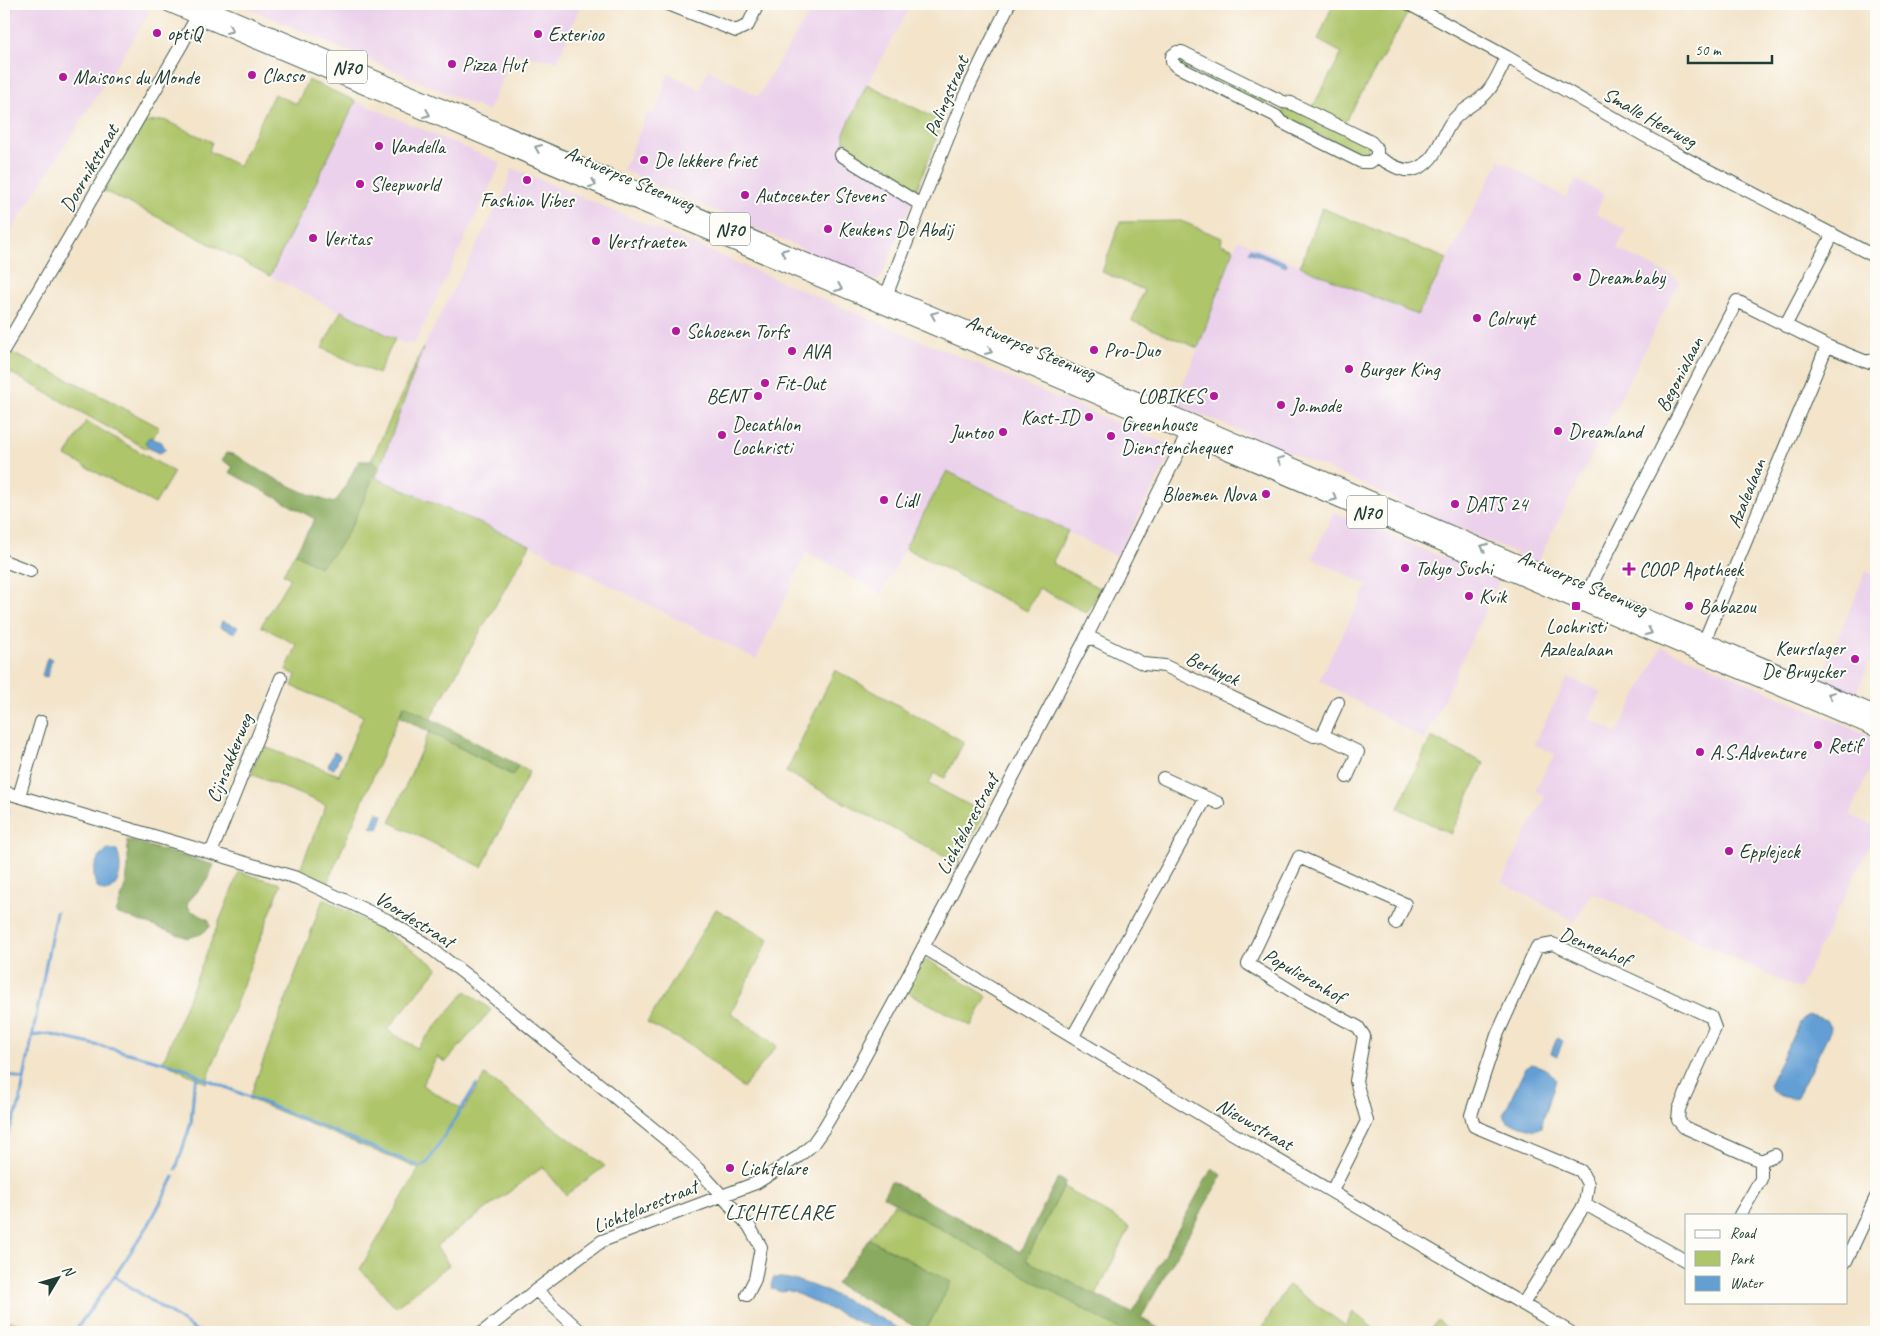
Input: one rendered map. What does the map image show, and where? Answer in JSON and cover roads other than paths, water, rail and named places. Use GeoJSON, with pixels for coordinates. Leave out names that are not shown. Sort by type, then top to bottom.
{"type":"FeatureCollection","features":[{"type":"Feature","properties":{"kind":"main road","name":"Antwerpse Steenweg"},"geometry":{"type":"LineString","coordinates":[[169,4],[200,8],[1585,598],[1702,647],[1876,714]]}},
{"type":"Feature","properties":{"kind":"main road","name":"Antwerpse Steenweg"},"geometry":{"type":"LineString","coordinates":[[1702,647],[1876,729]]}},
{"type":"Feature","properties":{"kind":"street"},"geometry":{"type":"LineString","coordinates":[[668,4],[736,31],[748,25],[758,4]]}},
{"type":"Feature","properties":{"kind":"street","name":"Palingstraat"},"geometry":{"type":"LineString","coordinates":[[884,301],[965,95],[1009,4]]}},
{"type":"Feature","properties":{"kind":"street","name":"Smalle Heerweg"},"geometry":{"type":"LineString","coordinates":[[1409,4],[1507,57],[1673,152],[1876,257]]}},
{"type":"Feature","properties":{"kind":"street","name":"Doornikstraat"},"geometry":{"type":"LineString","coordinates":[[4,348],[178,53],[200,8]]}},
{"type":"Feature","properties":{"kind":"street"},"geometry":{"type":"LineString","coordinates":[[1177,52],[1182,52],[1283,102],[1291,102],[1371,142],[1376,148],[1376,157],[1370,162],[1362,162],[1281,122],[1276,116],[1176,66],[1172,62],[1172,56],[1177,52]]}},
{"type":"Feature","properties":{"kind":"street"},"geometry":{"type":"LineString","coordinates":[[1376,157],[1402,170],[1413,170],[1422,166],[1430,159],[1451,123],[1463,109],[1488,91],[1507,57]]}},
{"type":"Feature","properties":{"kind":"street"},"geometry":{"type":"LineString","coordinates":[[1276,116],[1276,108],[1283,102]]}},
{"type":"Feature","properties":{"kind":"street"},"geometry":{"type":"LineString","coordinates":[[841,155],[921,205]]}},
{"type":"Feature","properties":{"kind":"street"},"geometry":{"type":"LineString","coordinates":[[1833,234],[1785,326],[1826,346],[1866,362],[1873,360]]}},
{"type":"Feature","properties":{"kind":"street","name":"Begonialaan"},"geometry":{"type":"LineString","coordinates":[[1585,598],[1737,302],[1785,326]]}},
{"type":"Feature","properties":{"kind":"street","name":"Azalealaan"},"geometry":{"type":"LineString","coordinates":[[1702,647],[1826,346]]}},
{"type":"Feature","properties":{"kind":"street","name":"Lichtelarestraat"},"geometry":{"type":"LineString","coordinates":[[483,1332],[536,1290],[602,1242],[615,1235],[756,1182],[798,1157],[812,1145],[851,1082],[923,947],[1087,636],[1191,429]]}},
{"type":"Feature","properties":{"kind":"street"},"geometry":{"type":"LineString","coordinates":[[4,561],[30,571]]}},
{"type":"Feature","properties":{"kind":"street","name":"Berluyck"},"geometry":{"type":"LineString","coordinates":[[1087,636],[1144,664],[1165,666],[1314,736],[1323,735],[1358,752],[1347,777]]}},
{"type":"Feature","properties":{"kind":"street","name":"Cijnsakkerweg"},"geometry":{"type":"LineString","coordinates":[[211,853],[281,678]]}},
{"type":"Feature","properties":{"kind":"street"},"geometry":{"type":"LineString","coordinates":[[1323,735],[1338,702]]}},
{"type":"Feature","properties":{"kind":"street"},"geometry":{"type":"LineString","coordinates":[[19,796],[41,722]]}},
{"type":"Feature","properties":{"kind":"street"},"geometry":{"type":"LineString","coordinates":[[1163,778],[1218,803]]}},
{"type":"Feature","properties":{"kind":"street","name":"Voordestraat"},"geometry":{"type":"LineString","coordinates":[[4,792],[297,878],[387,920],[424,943],[548,1042],[668,1141],[698,1168],[722,1196]]}},
{"type":"Feature","properties":{"kind":"street"},"geometry":{"type":"LineString","coordinates":[[1073,1036],[1206,798]]}},
{"type":"Feature","properties":{"kind":"street","name":"Populierenhof"},"geometry":{"type":"LineString","coordinates":[[1332,1191],[1367,1121],[1356,1081],[1364,1036],[1358,1026],[1300,996],[1248,964],[1299,857],[1405,904],[1396,923]]}},
{"type":"Feature","properties":{"kind":"street","name":"Dennenhof"},"geometry":{"type":"LineString","coordinates":[[1585,1204],[1588,1184],[1581,1171],[1474,1126],[1470,1115],[1497,1035],[1537,947],[1553,944],[1710,1017],[1715,1028],[1679,1110],[1678,1120],[1684,1127],[1761,1162]]}},
{"type":"Feature","properties":{"kind":"street","name":"Nieuwstraat"},"geometry":{"type":"LineString","coordinates":[[923,947],[1224,1128],[1570,1332]]}},
{"type":"Feature","properties":{"kind":"street"},"geometry":{"type":"LineString","coordinates":[[1741,1214],[1761,1180],[1761,1162],[1775,1155]]}},
{"type":"Feature","properties":{"kind":"street","name":"Lichtelarestraat"},"geometry":{"type":"LineString","coordinates":[[722,1196],[749,1226],[761,1247],[755,1279],[747,1295]]}},
{"type":"Feature","properties":{"kind":"street"},"geometry":{"type":"LineString","coordinates":[[1848,1257],[1876,1198]]}},
{"type":"Feature","properties":{"kind":"street"},"geometry":{"type":"LineString","coordinates":[[1522,1304],[1585,1204],[1685,1260]]}},
{"type":"Feature","properties":{"kind":"street"},"geometry":{"type":"LineString","coordinates":[[536,1290],[581,1332]]}},
{"type":"Feature","properties":{"kind":"water"},"geometry":{"type":"Polygon","coordinates":[[[1250,248],[1287,263],[1286,267],[1249,252],[1250,248]]]}},
{"type":"Feature","properties":{"kind":"water"},"geometry":{"type":"Polygon","coordinates":[[[149,437],[161,442],[166,449],[160,453],[150,449],[145,442],[149,437]]]}},
{"type":"Feature","properties":{"kind":"water"},"geometry":{"type":"Polygon","coordinates":[[[222,621],[238,627],[235,633],[220,627],[222,621]]]}},
{"type":"Feature","properties":{"kind":"water"},"geometry":{"type":"Polygon","coordinates":[[[47,658],[52,659],[47,677],[42,676],[47,658]]]}},
{"type":"Feature","properties":{"kind":"water"},"geometry":{"type":"Polygon","coordinates":[[[334,752],[340,755],[334,769],[328,766],[334,752]]]}},
{"type":"Feature","properties":{"kind":"water"},"geometry":{"type":"Polygon","coordinates":[[[377,812],[383,815],[378,829],[371,827],[377,812]]]}},
{"type":"Feature","properties":{"kind":"water"},"geometry":{"type":"Polygon","coordinates":[[[108,849],[117,850],[120,865],[119,876],[115,885],[110,890],[104,891],[99,889],[95,882],[94,871],[98,859],[108,849]]]}},
{"type":"Feature","properties":{"kind":"water"},"geometry":{"type":"Polygon","coordinates":[[[1811,1015],[1826,1020],[1831,1029],[1797,1097],[1781,1096],[1773,1092],[1769,1085],[1799,1023],[1806,1016],[1811,1015]]]}},
{"type":"Feature","properties":{"kind":"water"},"geometry":{"type":"Polygon","coordinates":[[[1557,1038],[1563,1041],[1557,1056],[1551,1053],[1557,1038]]]}},
{"type":"Feature","properties":{"kind":"water"},"geometry":{"type":"Polygon","coordinates":[[[1532,1064],[1546,1069],[1556,1080],[1541,1127],[1535,1130],[1508,1122],[1503,1115],[1525,1069],[1532,1064]]]}},
{"type":"Feature","properties":{"kind":"water"},"geometry":{"type":"Polygon","coordinates":[[[773,1278],[803,1282],[821,1289],[905,1332],[880,1332],[793,1292],[786,1290],[781,1292],[771,1288],[773,1278]]]}},
{"type":"Feature","properties":{"kind":"waterway"},"geometry":{"type":"LineString","coordinates":[[4,823],[8,809]]}},
{"type":"Feature","properties":{"kind":"waterway"},"geometry":{"type":"LineString","coordinates":[[24,1080],[56,912]]}},
{"type":"Feature","properties":{"kind":"waterway"},"geometry":{"type":"LineString","coordinates":[[32,1036],[48,1034],[188,1069],[198,1076],[421,1167],[428,1162],[476,1085]]}},
{"type":"Feature","properties":{"kind":"waterway"},"geometry":{"type":"LineString","coordinates":[[4,1073],[24,1080],[19,1106],[4,1143]]}},
{"type":"Feature","properties":{"kind":"waterway"},"geometry":{"type":"LineString","coordinates":[[176,1169],[191,1123],[194,1086],[198,1076]]}},
{"type":"Feature","properties":{"kind":"waterway"},"geometry":{"type":"LineString","coordinates":[[74,1332],[148,1226],[174,1177]]}},
{"type":"Feature","properties":{"kind":"waterway"},"geometry":{"type":"LineString","coordinates":[[114,1276],[198,1332]]}},
{"type":"Feature","properties":{"kind":"waterway"},"geometry":{"type":"LineString","coordinates":[[4,1328],[17,1332]]}},
{"type":"Feature","properties":{"kind":"place","name":"optiQ"},"geometry":{"type":"Point","coordinates":[157,33]}},
{"type":"Feature","properties":{"kind":"place","name":"Exterioo"},"geometry":{"type":"Point","coordinates":[538,34]}},
{"type":"Feature","properties":{"kind":"place","name":"Pizza Hut"},"geometry":{"type":"Point","coordinates":[452,64]}},
{"type":"Feature","properties":{"kind":"place","name":"Classo"},"geometry":{"type":"Point","coordinates":[252,75]}},
{"type":"Feature","properties":{"kind":"place","name":"Maisons du Monde"},"geometry":{"type":"Point","coordinates":[63,77]}},
{"type":"Feature","properties":{"kind":"place","name":"Vandella"},"geometry":{"type":"Point","coordinates":[379,146]}},
{"type":"Feature","properties":{"kind":"place","name":"De lekkere friet"},"geometry":{"type":"Point","coordinates":[644,160]}},
{"type":"Feature","properties":{"kind":"place","name":"Fashion Vibes"},"geometry":{"type":"Point","coordinates":[527,180]}},
{"type":"Feature","properties":{"kind":"place","name":"Sleepworld"},"geometry":{"type":"Point","coordinates":[360,184]}},
{"type":"Feature","properties":{"kind":"place","name":"Autocenter Stevens"},"geometry":{"type":"Point","coordinates":[745,195]}},
{"type":"Feature","properties":{"kind":"place","name":"Keukens De Abdij"},"geometry":{"type":"Point","coordinates":[828,229]}},
{"type":"Feature","properties":{"kind":"place","name":"Veritas"},"geometry":{"type":"Point","coordinates":[313,238]}},
{"type":"Feature","properties":{"kind":"place","name":"Verstraeten"},"geometry":{"type":"Point","coordinates":[596,241]}},
{"type":"Feature","properties":{"kind":"place","name":"Dreambaby"},"geometry":{"type":"Point","coordinates":[1577,277]}},
{"type":"Feature","properties":{"kind":"place","name":"Colruyt"},"geometry":{"type":"Point","coordinates":[1477,318]}},
{"type":"Feature","properties":{"kind":"place","name":"Schoenen Torfs"},"geometry":{"type":"Point","coordinates":[676,331]}},
{"type":"Feature","properties":{"kind":"place","name":"Pro-Duo"},"geometry":{"type":"Point","coordinates":[1094,350]}},
{"type":"Feature","properties":{"kind":"place","name":"AVA"},"geometry":{"type":"Point","coordinates":[792,351]}},
{"type":"Feature","properties":{"kind":"place","name":"Burger King"},"geometry":{"type":"Point","coordinates":[1349,369]}},
{"type":"Feature","properties":{"kind":"place","name":"Fit-Out"},"geometry":{"type":"Point","coordinates":[765,383]}},
{"type":"Feature","properties":{"kind":"place","name":"BENT"},"geometry":{"type":"Point","coordinates":[758,396]}},
{"type":"Feature","properties":{"kind":"place","name":"LOBIKES"},"geometry":{"type":"Point","coordinates":[1214,396]}},
{"type":"Feature","properties":{"kind":"place","name":"Jo.mode"},"geometry":{"type":"Point","coordinates":[1281,405]}},
{"type":"Feature","properties":{"kind":"place","name":"Kast-ID"},"geometry":{"type":"Point","coordinates":[1089,417]}},
{"type":"Feature","properties":{"kind":"place","name":"Dreamland"},"geometry":{"type":"Point","coordinates":[1558,431]}},
{"type":"Feature","properties":{"kind":"place","name":"Juntoo"},"geometry":{"type":"Point","coordinates":[1003,432]}},
{"type":"Feature","properties":{"kind":"place","name":"Decathlon Lochristi"},"geometry":{"type":"Point","coordinates":[722,435]}},
{"type":"Feature","properties":{"kind":"place","name":"Greenhouse Dienstencheques"},"geometry":{"type":"Point","coordinates":[1111,436]}},
{"type":"Feature","properties":{"kind":"place","name":"Bloemen Nova"},"geometry":{"type":"Point","coordinates":[1266,494]}},
{"type":"Feature","properties":{"kind":"place","name":"Lidl"},"geometry":{"type":"Point","coordinates":[884,500]}},
{"type":"Feature","properties":{"kind":"place","name":"DATS 24"},"geometry":{"type":"Point","coordinates":[1455,504]}},
{"type":"Feature","properties":{"kind":"place","name":"Tokyo Sushi"},"geometry":{"type":"Point","coordinates":[1405,568]}},
{"type":"Feature","properties":{"kind":"place","name":"COOP Apotheek"},"geometry":{"type":"Point","coordinates":[1629,569]}},
{"type":"Feature","properties":{"kind":"place","name":"Kvik"},"geometry":{"type":"Point","coordinates":[1469,596]}},
{"type":"Feature","properties":{"kind":"place","name":"Lochristi Azalealaan"},"geometry":{"type":"Point","coordinates":[1576,606]}},
{"type":"Feature","properties":{"kind":"place","name":"Babazou"},"geometry":{"type":"Point","coordinates":[1689,606]}},
{"type":"Feature","properties":{"kind":"place","name":"Keurslager De Bruycker"},"geometry":{"type":"Point","coordinates":[1855,659]}},
{"type":"Feature","properties":{"kind":"place","name":"Retif"},"geometry":{"type":"Point","coordinates":[1818,745]}},
{"type":"Feature","properties":{"kind":"place","name":"A.S.Adventure"},"geometry":{"type":"Point","coordinates":[1700,752]}},
{"type":"Feature","properties":{"kind":"place","name":"Epplejeck"},"geometry":{"type":"Point","coordinates":[1729,851]}},
{"type":"Feature","properties":{"kind":"place","name":"Lichtelare"},"geometry":{"type":"Point","coordinates":[730,1168]}},
{"type":"Feature","properties":{"kind":"district","name":"LICHTELARE"},"geometry":{"type":"Point","coordinates":[780,1212]}}]}
